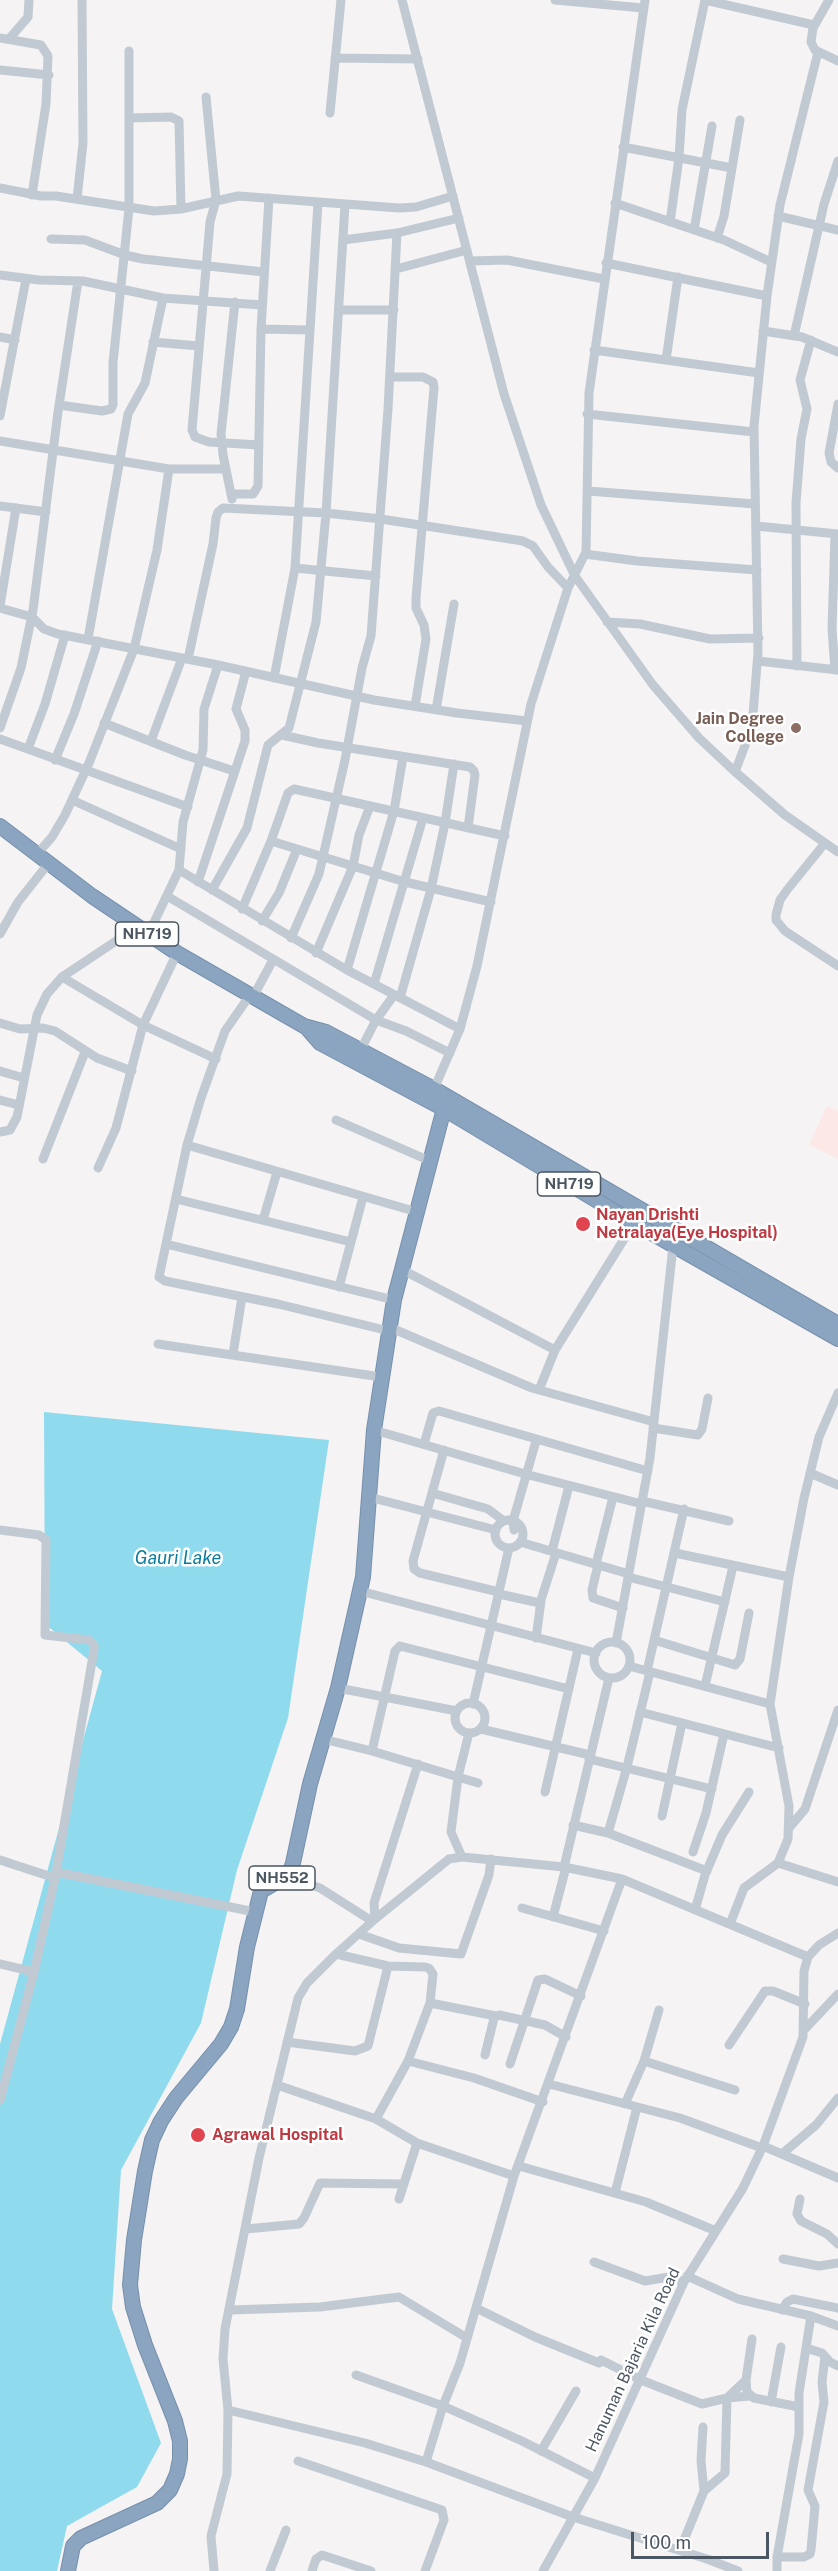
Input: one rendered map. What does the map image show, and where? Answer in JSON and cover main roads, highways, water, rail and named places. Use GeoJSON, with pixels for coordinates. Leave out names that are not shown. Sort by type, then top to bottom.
{"type":"FeatureCollection","features":[{"type":"Feature","properties":{"kind":"highway","name":"NH719"},"geometry":{"type":"LineString","coordinates":[[1,828],[142,931],[177,953],[304,1026],[326,1032],[434,1089],[445,1103],[634,1223],[838,1339]]}},
{"type":"Feature","properties":{"kind":"highway","name":"NH719"},"geometry":{"type":"LineString","coordinates":[[304,1026],[320,1043],[445,1103],[675,1228],[838,1324]]}},
{"type":"Feature","properties":{"kind":"highway","name":"NH552"},"geometry":{"type":"LineString","coordinates":[[68,2571],[73,2546],[81,2538],[157,2503],[170,2490],[177,2474],[180,2441],[175,2421],[145,2345],[133,2307],[130,2285],[134,2240],[152,2140],[176,2098],[221,2044],[231,2027],[237,2009],[261,1891],[285,1877],[290,1872],[293,1863],[301,1820],[339,1688],[360,1591],[374,1430],[394,1300],[445,1103]]}},
{"type":"Feature","properties":{"kind":"water","name":"Gauri Lake"},"geometry":{"type":"Polygon","coordinates":[[[44,1412],[329,1440],[288,1718],[237,1870],[201,2023],[121,2170],[112,2309],[161,2443],[137,2487],[67,2526],[57,2571],[0,2571],[0,2044],[102,1671],[45,1624],[44,1412]]]}},
{"type":"Feature","properties":{"kind":"place","name":"Jain Degree College"},"geometry":{"type":"Point","coordinates":[796,728]}},
{"type":"Feature","properties":{"kind":"place","name":"Nayan Drishti Netralaya(Eye Hospital)"},"geometry":{"type":"Point","coordinates":[583,1224]}},
{"type":"Feature","properties":{"kind":"place","name":"Agrawal Hospital"},"geometry":{"type":"Point","coordinates":[198,2135]}}]}
